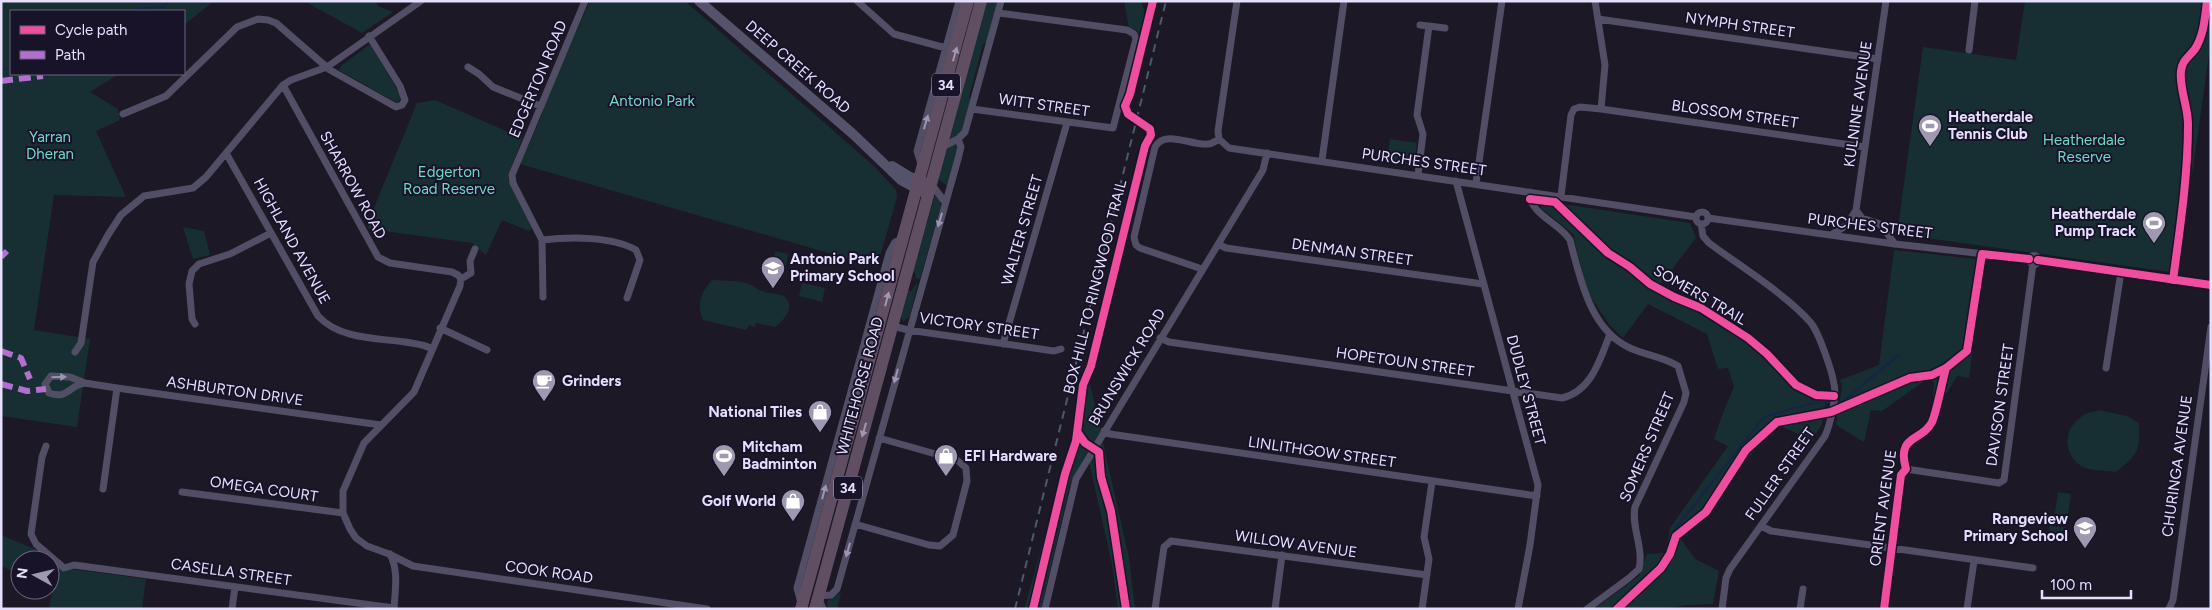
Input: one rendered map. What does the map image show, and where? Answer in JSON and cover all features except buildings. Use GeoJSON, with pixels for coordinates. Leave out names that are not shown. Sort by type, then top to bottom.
{"type":"FeatureCollection","features":[{"type":"Feature","properties":{"kind":"highway","name":"WHITEHORSE ROAD"},"geometry":{"type":"LineString","coordinates":[[807,606],[968,1]]}},
{"type":"Feature","properties":{"kind":"highway","name":"WHITEHORSE ROAD"},"geometry":{"type":"LineString","coordinates":[[807,606],[893,326],[981,1]]}},
{"type":"Feature","properties":{"kind":"main road","name":"DEEP CREEK ROAD"},"geometry":{"type":"LineString","coordinates":[[699,1],[901,180],[920,179]]}},
{"type":"Feature","properties":{"kind":"main road","name":"DEEP CREEK ROAD"},"geometry":{"type":"LineString","coordinates":[[876,156],[910,177],[920,179],[930,190]]}},
{"type":"Feature","properties":{"kind":"main road"},"geometry":{"type":"LineString","coordinates":[[901,180],[908,195],[907,225]]}},
{"type":"Feature","properties":{"kind":"street"},"geometry":{"type":"LineString","coordinates":[[75,352],[81,343],[93,262],[121,215],[144,196],[193,188],[206,177],[282,85],[327,67],[421,1]]}},
{"type":"Feature","properties":{"kind":"street","name":"EDGERTON ROAD"},"geometry":{"type":"LineString","coordinates":[[542,240],[513,184],[512,176],[586,1]]}},
{"type":"Feature","properties":{"kind":"street"},"geometry":{"type":"LineString","coordinates":[[857,1],[894,34],[946,48]]}},
{"type":"Feature","properties":{"kind":"street","name":"WHITEHORSE ROAD"},"geometry":{"type":"LineString","coordinates":[[920,179],[917,151],[959,1]]}},
{"type":"Feature","properties":{"kind":"street","name":"WHITEHORSE ROAD"},"geometry":{"type":"LineString","coordinates":[[807,606],[835,592],[961,147],[958,139],[965,132],[1001,1]]}},
{"type":"Feature","properties":{"kind":"street"},"geometry":{"type":"LineString","coordinates":[[1219,140],[1218,131],[1237,1]]}},
{"type":"Feature","properties":{"kind":"street"},"geometry":{"type":"LineString","coordinates":[[1322,160],[1344,1]]}},
{"type":"Feature","properties":{"kind":"street"},"geometry":{"type":"LineString","coordinates":[[1476,183],[1502,1]]}},
{"type":"Feature","properties":{"kind":"street"},"geometry":{"type":"LineString","coordinates":[[1595,1],[1605,65],[1601,109]]}},
{"type":"Feature","properties":{"kind":"street","name":"KULNINE AVENUE"},"geometry":{"type":"LineString","coordinates":[[1856,210],[1886,1]]}},
{"type":"Feature","properties":{"kind":"street"},"geometry":{"type":"LineString","coordinates":[[1969,50],[1975,1]]}},
{"type":"Feature","properties":{"kind":"street","name":"WITT STREET"},"geometry":{"type":"LineString","coordinates":[[972,109],[1113,128],[1136,39],[1134,34],[1127,30],[999,13]]}},
{"type":"Feature","properties":{"kind":"street","name":"NYMPH STREET"},"geometry":{"type":"LineString","coordinates":[[1598,19],[1878,59]]}},
{"type":"Feature","properties":{"kind":"street"},"geometry":{"type":"LineString","coordinates":[[123,114],[166,96],[237,27],[250,20],[268,20],[276,23],[327,67],[390,105],[396,107],[402,105],[405,100],[400,86],[369,36]]}},
{"type":"Feature","properties":{"kind":"street"},"geometry":{"type":"LineString","coordinates":[[1420,25],[1445,28]]}},
{"type":"Feature","properties":{"kind":"street"},"geometry":{"type":"LineString","coordinates":[[1418,175],[1423,134],[1417,115],[1429,26]]}},
{"type":"Feature","properties":{"kind":"street"},"geometry":{"type":"LineString","coordinates":[[468,67],[479,74],[493,88],[540,106]]}},
{"type":"Feature","properties":{"kind":"street","name":"SHARROW ROAD"},"geometry":{"type":"LineString","coordinates":[[282,85],[378,257],[390,263],[452,272],[458,274],[461,279]]}},
{"type":"Feature","properties":{"kind":"street","name":"BLOSSOM STREET"},"geometry":{"type":"LineString","coordinates":[[1561,196],[1571,115],[1574,109],[1580,107],[1865,147]]}},
{"type":"Feature","properties":{"kind":"street","name":"WALTER STREET"},"geometry":{"type":"LineString","coordinates":[[1003,344],[1067,123]]}},
{"type":"Feature","properties":{"kind":"street","name":"PURCHES STREET"},"geometry":{"type":"LineString","coordinates":[[1202,269],[1136,245],[1134,237],[1155,147],[1158,142],[1166,138],[1208,144],[1219,140],[1229,148],[1322,160],[1696,217],[1702,212],[1707,214],[1708,218],[2211,285]]}},
{"type":"Feature","properties":{"kind":"street"},"geometry":{"type":"LineString","coordinates":[[942,147],[958,139]]}},
{"type":"Feature","properties":{"kind":"street","name":"HIGHLAND AVENUE"},"geometry":{"type":"LineString","coordinates":[[226,153],[318,316],[325,324],[352,335],[420,344],[432,349]]}},
{"type":"Feature","properties":{"kind":"street","name":"BRUNSWICK ROAD"},"geometry":{"type":"LineString","coordinates":[[1045,609],[1076,479],[1263,170],[1267,153]]}},
{"type":"Feature","properties":{"kind":"street","name":"DUDLEY STREET"},"geometry":{"type":"LineString","coordinates":[[1456,180],[1538,485],[1518,609]]}},
{"type":"Feature","properties":{"kind":"street"},"geometry":{"type":"LineString","coordinates":[[930,190],[945,202]]}},
{"type":"Feature","properties":{"kind":"street","name":"SOMERS STREET"},"geometry":{"type":"LineString","coordinates":[[1530,192],[1530,202],[1534,208],[1566,233],[1570,240],[1583,292],[1610,334],[1630,348],[1678,366],[1686,394],[1635,507],[1634,518],[1640,558],[1639,568],[1629,578],[1586,609]]}},
{"type":"Feature","properties":{"kind":"street"},"geometry":{"type":"LineString","coordinates":[[1830,235],[1847,225],[1856,210],[1862,218],[1880,224],[1895,244]]}},
{"type":"Feature","properties":{"kind":"street"},"geometry":{"type":"LineString","coordinates":[[1696,217],[1701,224],[1705,224],[1708,218]]}},
{"type":"Feature","properties":{"kind":"street","name":"FULLER STREET"},"geometry":{"type":"LineString","coordinates":[[1701,224],[1703,236],[1709,243],[1788,302],[1811,323],[1817,332],[1835,385],[1829,428],[1825,436],[1730,569],[1726,578],[1722,609]]}},
{"type":"Feature","properties":{"kind":"street"},"geometry":{"type":"LineString","coordinates":[[195,324],[192,319],[189,284],[192,271],[199,264],[230,254],[271,233]]}},
{"type":"Feature","properties":{"kind":"street"},"geometry":{"type":"LineString","coordinates":[[543,297],[542,240],[601,239],[628,245],[636,250],[640,260],[627,298]]}},
{"type":"Feature","properties":{"kind":"street","name":"DENMAN STREET"},"geometry":{"type":"LineString","coordinates":[[1218,244],[1226,248],[1483,284]]}},
{"type":"Feature","properties":{"kind":"street"},"geometry":{"type":"LineString","coordinates":[[394,608],[395,562],[390,554],[374,550],[356,538],[343,513],[343,491],[348,475],[364,443],[414,392],[440,328],[460,286],[461,279],[471,273],[470,261],[476,249]]}},
{"type":"Feature","properties":{"kind":"street","name":"DAVISON STREET"},"geometry":{"type":"LineString","coordinates":[[1906,470],[1999,483],[2004,480],[2033,261]]}},
{"type":"Feature","properties":{"kind":"street"},"geometry":{"type":"LineString","coordinates":[[2106,368],[2121,272]]}},
{"type":"Feature","properties":{"kind":"street","name":"VICTORY STREET"},"geometry":{"type":"LineString","coordinates":[[893,326],[908,330],[1054,351],[1061,349]]}},
{"type":"Feature","properties":{"kind":"street","name":"CHURINGA AVENUE"},"geometry":{"type":"LineString","coordinates":[[2169,609],[2172,600],[2211,327]]}},
{"type":"Feature","properties":{"kind":"street"},"geometry":{"type":"LineString","coordinates":[[440,328],[487,350]]}},
{"type":"Feature","properties":{"kind":"street","name":"HOPETOUN STREET"},"geometry":{"type":"LineString","coordinates":[[1160,338],[1169,342],[1562,398],[1569,396],[1591,379],[1610,334]]}},
{"type":"Feature","properties":{"kind":"street","name":"ASHBURTON DRIVE"},"geometry":{"type":"LineString","coordinates":[[85,383],[75,386],[66,394],[60,396],[49,392],[46,384],[49,378],[57,376],[70,377],[85,383],[117,388],[381,425]]}},
{"type":"Feature","properties":{"kind":"street"},"geometry":{"type":"LineString","coordinates":[[103,489],[117,388]]}},
{"type":"Feature","properties":{"kind":"street","name":"ORIENT AVENUE"},"geometry":{"type":"LineString","coordinates":[[1884,609],[1901,475],[1906,470],[1904,456],[1906,445],[1932,422]]}},
{"type":"Feature","properties":{"kind":"street","name":"LINLITHGOW STREET"},"geometry":{"type":"LineString","coordinates":[[1104,431],[1110,434],[1537,496]]}},
{"type":"Feature","properties":{"kind":"street"},"geometry":{"type":"LineString","coordinates":[[855,524],[930,545],[940,546],[953,534],[968,481],[966,468],[957,460],[879,438]]}},
{"type":"Feature","properties":{"kind":"street","name":"CASELLA STREET"},"geometry":{"type":"LineString","coordinates":[[46,446],[42,457],[31,534],[36,544],[64,568],[74,565],[394,608]]}},
{"type":"Feature","properties":{"kind":"street"},"geometry":{"type":"LineString","coordinates":[[1422,609],[1429,559],[1424,537],[1432,482]]}},
{"type":"Feature","properties":{"kind":"street","name":"OMEGA COURT"},"geometry":{"type":"LineString","coordinates":[[182,492],[343,513]]}},
{"type":"Feature","properties":{"kind":"street"},"geometry":{"type":"LineString","coordinates":[[1761,526],[1771,531],[2033,568]]}},
{"type":"Feature","properties":{"kind":"street","name":"WILLOW AVENUE"},"geometry":{"type":"LineString","coordinates":[[1155,609],[1164,547],[1171,541],[1427,575]]}},
{"type":"Feature","properties":{"kind":"street","name":"COOK ROAD"},"geometry":{"type":"LineString","coordinates":[[390,554],[407,564],[707,609]]}},
{"type":"Feature","properties":{"kind":"street"},"geometry":{"type":"LineString","coordinates":[[1275,609],[1282,556]]}},
{"type":"Feature","properties":{"kind":"street"},"geometry":{"type":"LineString","coordinates":[[1967,609],[1974,561]]}},
{"type":"Feature","properties":{"kind":"street"},"geometry":{"type":"LineString","coordinates":[[396,576],[407,564]]}},
{"type":"Feature","properties":{"kind":"street"},"geometry":{"type":"LineString","coordinates":[[232,609],[236,587]]}},
{"type":"Feature","properties":{"kind":"street"},"geometry":{"type":"LineString","coordinates":[[1800,609],[1803,589]]}},
{"type":"Feature","properties":{"kind":"street"},"geometry":{"type":"LineString","coordinates":[[807,606],[823,609]]}},
{"type":"Feature","properties":{"kind":"green space","name":"Yarran Dheran"},"geometry":{"type":"Polygon","coordinates":[[[1,1],[214,1],[185,24],[185,10],[10,10],[10,75],[117,75],[90,92],[118,109],[120,120],[96,131],[126,197],[54,195],[34,330],[90,339],[77,427],[1,416],[1,1]]]}},
{"type":"Feature","properties":{"kind":"green space"},"geometry":{"type":"Polygon","coordinates":[[[304,1],[376,1],[378,6],[393,12],[362,33],[304,1]]]}},
{"type":"Feature","properties":{"kind":"green space","name":"Antonio Park"},"geometry":{"type":"Polygon","coordinates":[[[590,1],[685,1],[875,167],[896,190],[897,197],[877,267],[520,164],[542,115],[545,101],[590,1]]]}},
{"type":"Feature","properties":{"kind":"green space"},"geometry":{"type":"Polygon","coordinates":[[[986,1],[997,1],[987,42],[983,44],[969,97],[971,100],[961,133],[949,142],[986,1]]]}},
{"type":"Feature","properties":{"kind":"green space"},"geometry":{"type":"Polygon","coordinates":[[[1124,1],[1142,1],[1145,17],[1140,39],[1138,31],[1129,28],[1124,1]]]}},
{"type":"Feature","properties":{"kind":"green space","name":"Heatherdale Reserve"},"geometry":{"type":"Polygon","coordinates":[[[2025,1],[2211,1],[2211,41],[2178,273],[1897,234],[1923,47],[2016,60],[2025,1]]]}},
{"type":"Feature","properties":{"kind":"green space"},"geometry":{"type":"Polygon","coordinates":[[[370,44],[399,93],[401,98],[397,103],[339,70],[341,66],[370,44]]]}},
{"type":"Feature","properties":{"kind":"green space","name":"Edgerton Road Reserve"},"geometry":{"type":"Polygon","coordinates":[[[435,100],[522,138],[508,179],[532,228],[529,231],[502,220],[486,255],[472,243],[369,229],[367,225],[417,103],[435,100]]]}},
{"type":"Feature","properties":{"kind":"green space"},"geometry":{"type":"Polygon","coordinates":[[[1390,139],[1417,143],[1412,165],[1387,161],[1390,139]]]}},
{"type":"Feature","properties":{"kind":"green space"},"geometry":{"type":"Polygon","coordinates":[[[957,142],[958,148],[947,186],[938,179],[947,148],[957,142]]]}},
{"type":"Feature","properties":{"kind":"green space"},"geometry":{"type":"Polygon","coordinates":[[[935,195],[939,198],[941,206],[920,279],[915,278],[916,274],[913,271],[935,195]]]}},
{"type":"Feature","properties":{"kind":"green space"},"geometry":{"type":"Polygon","coordinates":[[[1542,201],[1690,223],[1696,238],[1660,285],[1731,320],[1805,388],[1827,391],[1822,424],[1812,440],[1780,426],[1765,438],[1734,476],[1705,521],[1680,538],[1695,559],[1719,571],[1713,604],[1687,605],[1663,609],[1594,609],[1639,576],[1647,554],[1666,553],[1670,528],[1728,446],[1714,439],[1734,387],[1728,368],[1718,369],[1707,334],[1648,304],[1623,338],[1609,324],[1587,291],[1573,234],[1541,208],[1542,201]]]}},
{"type":"Feature","properties":{"kind":"green space"},"geometry":{"type":"Polygon","coordinates":[[[183,227],[204,231],[210,255],[193,259],[183,227]]]}},
{"type":"Feature","properties":{"kind":"green space"},"geometry":{"type":"Polygon","coordinates":[[[1894,250],[1985,260],[1969,378],[1957,376],[1936,411],[1932,411],[1934,383],[1930,377],[1882,411],[1871,410],[1864,442],[1836,425],[1842,387],[1840,380],[1879,365],[1894,250]]]}},
{"type":"Feature","properties":{"kind":"green space"},"geometry":{"type":"Polygon","coordinates":[[[775,251],[788,254],[786,266],[773,263],[775,251]]]}},
{"type":"Feature","properties":{"kind":"green space"},"geometry":{"type":"Polygon","coordinates":[[[712,280],[743,282],[759,290],[783,296],[788,301],[789,310],[775,327],[756,323],[755,327],[749,325],[746,330],[703,320],[700,309],[701,298],[712,280]]]}},
{"type":"Feature","properties":{"kind":"green space"},"geometry":{"type":"Polygon","coordinates":[[[918,282],[910,316],[903,322],[901,315],[907,290],[911,291],[918,282]]]}},
{"type":"Feature","properties":{"kind":"green space"},"geometry":{"type":"Polygon","coordinates":[[[802,283],[825,288],[822,302],[799,296],[802,283]]]}},
{"type":"Feature","properties":{"kind":"green space"},"geometry":{"type":"Polygon","coordinates":[[[1090,384],[1129,558],[1135,609],[1118,609],[1112,564],[1087,453],[1070,484],[1041,609],[1024,609],[1062,476],[1080,431],[1079,419],[1084,386],[1090,384]]]}},
{"type":"Feature","properties":{"kind":"green space"},"geometry":{"type":"Polygon","coordinates":[[[2099,410],[2127,416],[2139,423],[2139,440],[2136,452],[2129,462],[2115,472],[2084,468],[2075,461],[2068,448],[2068,435],[2075,422],[2085,414],[2099,410]]]}},
{"type":"Feature","properties":{"kind":"green space"},"geometry":{"type":"Polygon","coordinates":[[[2058,492],[2071,494],[2067,521],[2054,519],[2058,492]]]}},
{"type":"Feature","properties":{"kind":"green space"},"geometry":{"type":"Polygon","coordinates":[[[2050,526],[2069,528],[2067,542],[2048,539],[2050,526]]]}},
{"type":"Feature","properties":{"kind":"green space"},"geometry":{"type":"Polygon","coordinates":[[[1,535],[37,550],[10,550],[10,570],[1,566],[1,535]]]}},
{"type":"Feature","properties":{"kind":"green space"},"geometry":{"type":"Polygon","coordinates":[[[60,565],[64,568],[146,579],[142,609],[49,609],[51,600],[60,600],[60,565]]]}},
{"type":"Feature","properties":{"kind":"green space"},"geometry":{"type":"Polygon","coordinates":[[[840,593],[837,609],[826,609],[828,600],[840,593]]]}},
{"type":"Feature","properties":{"kind":"waterway"},"geometry":{"type":"LineString","coordinates":[[136,10],[149,7],[164,7],[169,1]]}},
{"type":"Feature","properties":{"kind":"waterway"},"geometry":{"type":"LineString","coordinates":[[1,69],[10,68]]}},
{"type":"Feature","properties":{"kind":"waterway"},"geometry":{"type":"LineString","coordinates":[[1672,533],[1764,417],[1813,403],[1842,402],[1899,355]]}},
{"type":"Feature","properties":{"kind":"railway"},"geometry":{"type":"LineString","coordinates":[[1015,609],[1166,1]]}},
{"type":"Feature","properties":{"kind":"marked path"},"geometry":{"type":"LineString","coordinates":[[1,81],[43,76]]}},
{"type":"Feature","properties":{"kind":"marked path"},"geometry":{"type":"LineString","coordinates":[[1,257],[7,251]]}},
{"type":"Feature","properties":{"kind":"marked path"},"geometry":{"type":"LineString","coordinates":[[1,351],[21,358],[30,379]]}},
{"type":"Feature","properties":{"kind":"marked path"},"geometry":{"type":"LineString","coordinates":[[1,384],[27,391],[46,389]]}},
{"type":"Feature","properties":{"kind":"cycle path","name":"BOX HILL TO RINGWOOD TRAIL"},"geometry":{"type":"LineString","coordinates":[[1033,609],[1065,474],[1076,441],[1083,385],[1091,366],[1145,146],[1151,135],[1150,129],[1128,114],[1125,106],[1130,94],[1153,1]]}},
{"type":"Feature","properties":{"kind":"cycle path"},"geometry":{"type":"LineString","coordinates":[[2173,280],[2188,144],[2188,117],[2181,84],[2181,71],[2184,61],[2195,49],[2200,38],[2204,26],[2207,1]]}},
{"type":"Feature","properties":{"kind":"cycle path","name":"SOMERS TRAIL"},"geometry":{"type":"LineString","coordinates":[[1530,199],[1555,202],[1608,253],[1630,267],[1650,284],[1674,297],[1701,308],[1748,338],[1767,354],[1796,385],[1816,395],[1834,396]]}},
{"type":"Feature","properties":{"kind":"cycle path"},"geometry":{"type":"LineString","coordinates":[[1617,609],[1661,568],[1670,554],[1676,536],[1706,512],[1746,450],[1777,422],[1831,412],[1910,378],[1932,375],[1946,368],[1967,351],[1982,254],[2029,259]]}},
{"type":"Feature","properties":{"kind":"cycle path"},"geometry":{"type":"LineString","coordinates":[[2038,260],[2211,285]]}},
{"type":"Feature","properties":{"kind":"cycle path"},"geometry":{"type":"LineString","coordinates":[[1884,609],[1901,475],[1906,469],[1904,450],[1907,444],[1928,428],[1932,422],[1946,368]]}},
{"type":"Feature","properties":{"kind":"cycle path"},"geometry":{"type":"LineString","coordinates":[[1078,433],[1085,443],[1099,452],[1101,477],[1111,511],[1126,609]]}},
{"type":"Feature","properties":{"kind":"place","name":"Heatherdale Tennis Club"},"geometry":{"type":"Point","coordinates":[1930,147]}},
{"type":"Feature","properties":{"kind":"place","name":"Heatherdale Pump Track"},"geometry":{"type":"Point","coordinates":[2154,244]}},
{"type":"Feature","properties":{"kind":"place","name":"Antonio Park Primary School"},"geometry":{"type":"Point","coordinates":[773,289]}},
{"type":"Feature","properties":{"kind":"place","name":"Grinders"},"geometry":{"type":"Point","coordinates":[544,402]}},
{"type":"Feature","properties":{"kind":"place","name":"National Tiles"},"geometry":{"type":"Point","coordinates":[820,433]}},
{"type":"Feature","properties":{"kind":"place","name":"Mitcham Badminton"},"geometry":{"type":"Point","coordinates":[724,477]}},
{"type":"Feature","properties":{"kind":"place","name":"EFI Hardware"},"geometry":{"type":"Point","coordinates":[946,477]}},
{"type":"Feature","properties":{"kind":"place","name":"Golf World"},"geometry":{"type":"Point","coordinates":[793,522]}},
{"type":"Feature","properties":{"kind":"place","name":"Rangeview Primary School"},"geometry":{"type":"Point","coordinates":[2085,549]}}]}
